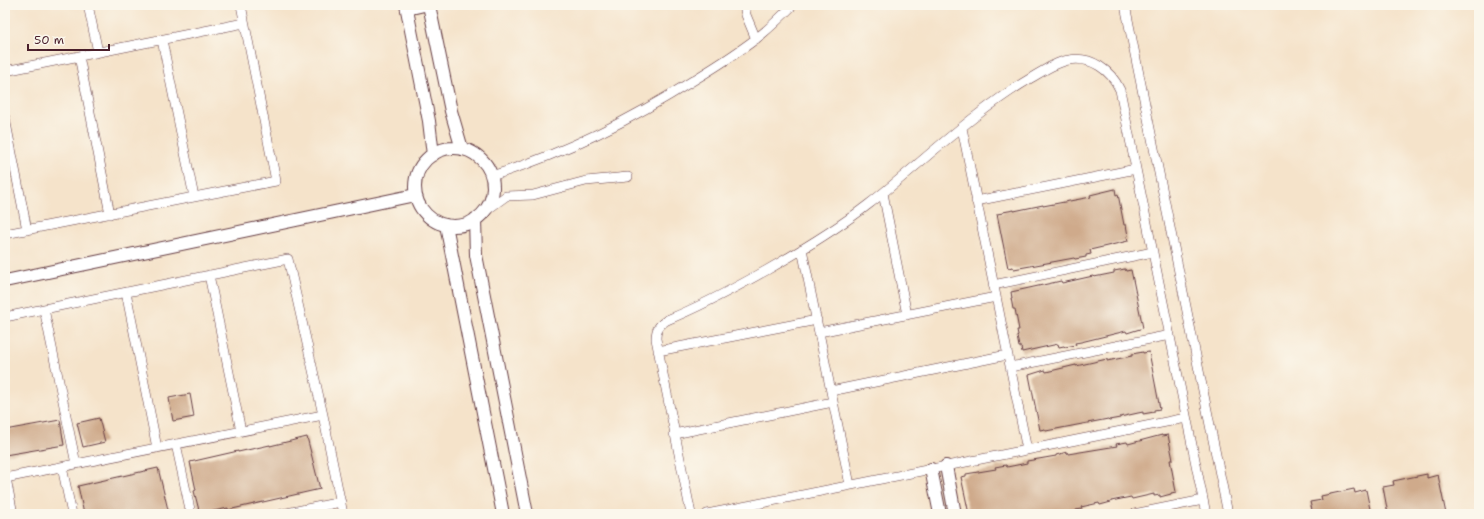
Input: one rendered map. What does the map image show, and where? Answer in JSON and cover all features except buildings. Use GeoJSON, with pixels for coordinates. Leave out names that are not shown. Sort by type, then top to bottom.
{"type":"FeatureCollection","features":[{"type":"Feature","properties":{"kind":"street"},"geometry":{"type":"LineString","coordinates":[[88,5],[98,52]]}},
{"type":"Feature","properties":{"kind":"street"},"geometry":{"type":"LineString","coordinates":[[5,234],[276,181],[241,5]]}},
{"type":"Feature","properties":{"kind":"street"},"geometry":{"type":"LineString","coordinates":[[424,5],[407,7],[429,121],[433,154]]}},
{"type":"Feature","properties":{"kind":"street"},"geometry":{"type":"LineString","coordinates":[[429,5],[451,111],[462,149]]}},
{"type":"Feature","properties":{"kind":"street"},"geometry":{"type":"LineString","coordinates":[[744,5],[756,39]]}},
{"type":"Feature","properties":{"kind":"street"},"geometry":{"type":"LineString","coordinates":[[491,176],[512,170],[561,151],[618,124],[666,98],[756,39],[793,5]]}},
{"type":"Feature","properties":{"kind":"street"},"geometry":{"type":"LineString","coordinates":[[1125,5],[1228,514]]}},
{"type":"Feature","properties":{"kind":"street"},"geometry":{"type":"LineString","coordinates":[[5,71],[244,23]]}},
{"type":"Feature","properties":{"kind":"street"},"geometry":{"type":"LineString","coordinates":[[162,40],[194,197]]}},
{"type":"Feature","properties":{"kind":"street"},"geometry":{"type":"LineString","coordinates":[[79,56],[110,214]]}},
{"type":"Feature","properties":{"kind":"street"},"geometry":{"type":"LineString","coordinates":[[691,514],[658,351],[656,333],[659,325],[724,294],[802,249],[839,225],[883,193],[980,113],[1023,83],[1051,67],[1068,60],[1085,60],[1100,66],[1116,81],[1123,99],[1206,514]]}},
{"type":"Feature","properties":{"kind":"street"},"geometry":{"type":"LineString","coordinates":[[5,118],[27,230]]}},
{"type":"Feature","properties":{"kind":"street"},"geometry":{"type":"LineString","coordinates":[[962,128],[1026,450]]}},
{"type":"Feature","properties":{"kind":"street"},"geometry":{"type":"LineString","coordinates":[[527,514],[476,255],[479,216],[490,202],[493,191],[491,176],[480,158],[471,152],[462,149],[449,148],[433,154],[427,159],[420,168],[415,179],[415,195],[418,203],[425,213],[434,220],[446,225],[456,225],[466,224],[479,216],[506,196],[533,196],[586,181],[628,176]]}},
{"type":"Feature","properties":{"kind":"street"},"geometry":{"type":"LineString","coordinates":[[976,201],[1136,169]]}},
{"type":"Feature","properties":{"kind":"street"},"geometry":{"type":"LineString","coordinates":[[883,193],[907,314]]}},
{"type":"Feature","properties":{"kind":"street"},"geometry":{"type":"LineString","coordinates":[[5,281],[415,195]]}},
{"type":"Feature","properties":{"kind":"street"},"geometry":{"type":"LineString","coordinates":[[446,225],[503,514]]}},
{"type":"Feature","properties":{"kind":"street"},"geometry":{"type":"LineString","coordinates":[[802,249],[850,485]]}},
{"type":"Feature","properties":{"kind":"street"},"geometry":{"type":"LineString","coordinates":[[993,285],[1153,252]]}},
{"type":"Feature","properties":{"kind":"street"},"geometry":{"type":"LineString","coordinates":[[5,317],[288,259],[323,415],[343,514]]}},
{"type":"Feature","properties":{"kind":"street"},"geometry":{"type":"LineString","coordinates":[[209,275],[241,431]]}},
{"type":"Feature","properties":{"kind":"street"},"geometry":{"type":"LineString","coordinates":[[126,292],[157,448]]}},
{"type":"Feature","properties":{"kind":"street"},"geometry":{"type":"LineString","coordinates":[[819,332],[996,297]]}},
{"type":"Feature","properties":{"kind":"street"},"geometry":{"type":"LineString","coordinates":[[44,309],[76,464]]}},
{"type":"Feature","properties":{"kind":"street"},"geometry":{"type":"LineString","coordinates":[[658,351],[817,320]]}},
{"type":"Feature","properties":{"kind":"street"},"geometry":{"type":"LineString","coordinates":[[1010,367],[1170,335]]}},
{"type":"Feature","properties":{"kind":"street"},"geometry":{"type":"LineString","coordinates":[[831,391],[1007,355]]}},
{"type":"Feature","properties":{"kind":"street"},"geometry":{"type":"LineString","coordinates":[[674,434],[833,402]]}},
{"type":"Feature","properties":{"kind":"street"},"geometry":{"type":"LineString","coordinates":[[13,514],[5,478],[323,415]]}},
{"type":"Feature","properties":{"kind":"street"},"geometry":{"type":"LineString","coordinates":[[707,514],[1186,418]]}},
{"type":"Feature","properties":{"kind":"street"},"geometry":{"type":"LineString","coordinates":[[176,444],[191,514]]}},
{"type":"Feature","properties":{"kind":"street"},"geometry":{"type":"LineString","coordinates":[[946,466],[955,514]]}},
{"type":"Feature","properties":{"kind":"street"},"geometry":{"type":"LineString","coordinates":[[62,467],[72,514]]}},
{"type":"Feature","properties":{"kind":"street"},"geometry":{"type":"LineString","coordinates":[[931,469],[940,514]]}},
{"type":"Feature","properties":{"kind":"street"},"geometry":{"type":"LineString","coordinates":[[1134,514],[1203,500]]}},
{"type":"Feature","properties":{"kind":"street"},"geometry":{"type":"LineString","coordinates":[[282,514],[340,502]]}}]}
